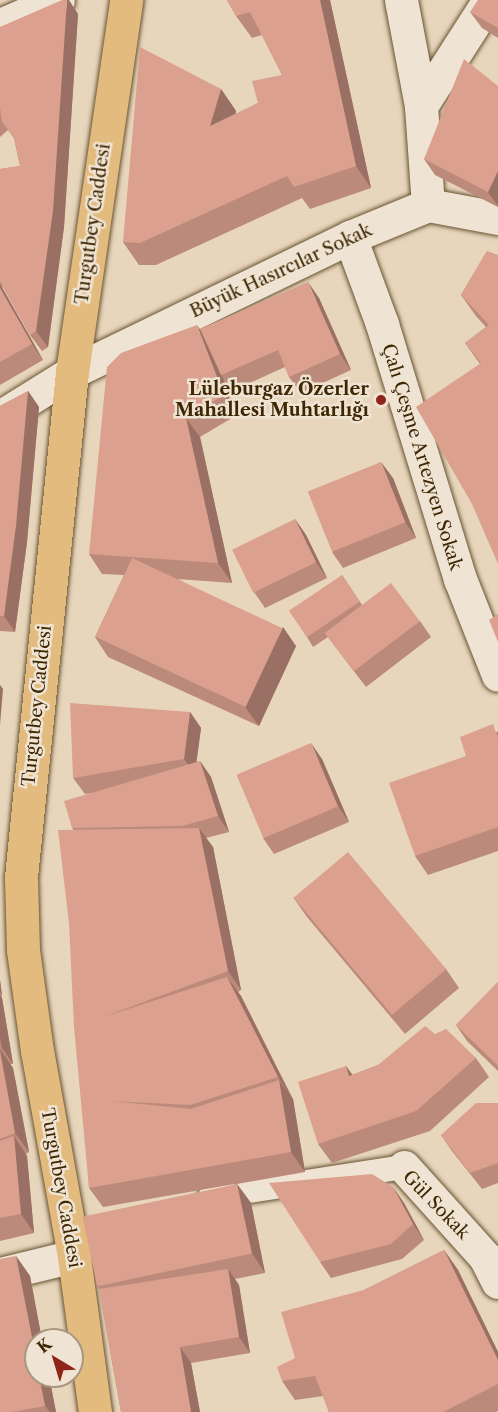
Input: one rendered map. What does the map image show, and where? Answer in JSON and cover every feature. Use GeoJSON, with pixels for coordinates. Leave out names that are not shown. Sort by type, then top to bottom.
{"type":"FeatureCollection","features":[{"type":"Feature","properties":{"kind":"main road","name":"Turgutbey Caddesi"},"geometry":{"type":"LineString","coordinates":[[95,1412],[74,1256],[80,1217],[37,1051],[23,950],[10,881],[72,372],[126,0]]}},
{"type":"Feature","properties":{"kind":"street"},"geometry":{"type":"LineString","coordinates":[[0,25],[58,0]]}},
{"type":"Feature","properties":{"kind":"street"},"geometry":{"type":"LineString","coordinates":[[401,0],[421,105],[428,205],[498,218]]}},
{"type":"Feature","properties":{"kind":"street"},"geometry":{"type":"LineString","coordinates":[[421,105],[489,0]]}},
{"type":"Feature","properties":{"kind":"street","name":"Büyük Hasırcılar Sokak"},"geometry":{"type":"LineString","coordinates":[[0,417],[72,372],[350,237],[428,205]]}},
{"type":"Feature","properties":{"kind":"street","name":"Çalı Çeşme Artezyen Sokak"},"geometry":{"type":"LineString","coordinates":[[350,237],[382,324],[459,579],[498,675]]}},
{"type":"Feature","properties":{"kind":"street","name":"Gül Sokak"},"geometry":{"type":"LineString","coordinates":[[404,1167],[492,1270]]}},
{"type":"Feature","properties":{"kind":"street"},"geometry":{"type":"LineString","coordinates":[[0,1274],[74,1256]]}},
{"type":"Feature","properties":{"kind":"lane","name":"Gül Sokak"},"geometry":{"type":"LineString","coordinates":[[184,1201],[404,1167]]}},
{"type":"Feature","properties":{"kind":"building"},"geometry":{"type":"Polygon","coordinates":[[[62,0],[67,0],[53,211],[36,331],[30,335],[0,281],[0,169],[20,166],[14,137],[2,122],[0,27],[62,0]]]}},
{"type":"Feature","properties":{"kind":"building"},"geometry":{"type":"Polygon","coordinates":[[[227,0],[320,0],[356,166],[294,187],[287,176],[140,243],[123,242],[140,47],[221,89],[210,126],[258,103],[252,81],[282,75],[250,12],[236,16],[227,0]]]}},
{"type":"Feature","properties":{"kind":"building"},"geometry":{"type":"Polygon","coordinates":[[[478,0],[498,0],[498,28],[470,12],[478,0]]]}},
{"type":"Feature","properties":{"kind":"building"},"geometry":{"type":"Polygon","coordinates":[[[464,59],[498,86],[498,171],[488,192],[424,159],[464,59]]]}},
{"type":"Feature","properties":{"kind":"building"},"geometry":{"type":"Polygon","coordinates":[[[487,251],[498,255],[498,564],[472,504],[416,407],[481,363],[465,343],[489,325],[461,295],[487,251]]]}},
{"type":"Feature","properties":{"kind":"building"},"geometry":{"type":"Polygon","coordinates":[[[308,282],[340,354],[289,377],[278,350],[221,375],[200,329],[308,282]]]}},
{"type":"Feature","properties":{"kind":"building"},"geometry":{"type":"Polygon","coordinates":[[[0,288],[32,344],[0,362],[0,288]]]}},
{"type":"Feature","properties":{"kind":"building"},"geometry":{"type":"Polygon","coordinates":[[[197,325],[224,395],[186,418],[218,563],[89,554],[107,367],[121,353],[197,325]]]}},
{"type":"Feature","properties":{"kind":"building"},"geometry":{"type":"Polygon","coordinates":[[[28,391],[16,526],[4,616],[0,616],[0,406],[28,391]]]}},
{"type":"Feature","properties":{"kind":"building"},"geometry":{"type":"Polygon","coordinates":[[[381,462],[405,522],[332,552],[308,492],[381,462]]]}},
{"type":"Feature","properties":{"kind":"building"},"geometry":{"type":"Polygon","coordinates":[[[295,519],[316,562],[253,593],[232,550],[295,519]]]}},
{"type":"Feature","properties":{"kind":"building"},"geometry":{"type":"Polygon","coordinates":[[[132,558],[282,628],[246,707],[95,637],[132,558]]]}},
{"type":"Feature","properties":{"kind":"building"},"geometry":{"type":"Polygon","coordinates":[[[342,575],[360,602],[307,637],[289,611],[342,575]]]}},
{"type":"Feature","properties":{"kind":"building"},"geometry":{"type":"Polygon","coordinates":[[[391,583],[420,621],[354,671],[325,633],[391,583]]]}},
{"type":"Feature","properties":{"kind":"building"},"geometry":{"type":"Polygon","coordinates":[[[498,614],[498,642],[489,620],[498,614]]]}},
{"type":"Feature","properties":{"kind":"building"},"geometry":{"type":"Polygon","coordinates":[[[70,703],[190,712],[184,759],[73,778],[70,703]]]}},
{"type":"Feature","properties":{"kind":"building"},"geometry":{"type":"Polygon","coordinates":[[[493,724],[498,738],[498,827],[415,856],[389,783],[466,756],[460,737],[493,724]]]}},
{"type":"Feature","properties":{"kind":"building"},"geometry":{"type":"Polygon","coordinates":[[[311,743],[338,807],[263,838],[236,775],[311,743]]]}},
{"type":"Feature","properties":{"kind":"building"},"geometry":{"type":"Polygon","coordinates":[[[200,761],[218,816],[182,826],[72,828],[64,801],[200,761]]]}},
{"type":"Feature","properties":{"kind":"building"},"geometry":{"type":"Polygon","coordinates":[[[199,828],[228,971],[103,1017],[227,977],[278,1077],[190,1105],[111,1101],[191,1109],[279,1080],[291,1152],[89,1188],[74,1027],[69,923],[58,830],[199,828]]]}},
{"type":"Feature","properties":{"kind":"building"},"geometry":{"type":"Polygon","coordinates":[[[348,852],[446,969],[392,1015],[294,898],[348,852]]]}},
{"type":"Feature","properties":{"kind":"building"},"geometry":{"type":"Polygon","coordinates":[[[498,982],[498,1066],[456,1025],[498,982]]]}},
{"type":"Feature","properties":{"kind":"building"},"geometry":{"type":"Polygon","coordinates":[[[425,1026],[435,1034],[446,1029],[476,1058],[416,1111],[318,1144],[298,1082],[346,1066],[349,1076],[378,1065],[425,1026]]]}},
{"type":"Feature","properties":{"kind":"building"},"geometry":{"type":"Polygon","coordinates":[[[0,1052],[15,1133],[0,1139],[0,1052]]]}},
{"type":"Feature","properties":{"kind":"building"},"geometry":{"type":"Polygon","coordinates":[[[476,1103],[498,1103],[498,1163],[470,1173],[441,1135],[476,1103]]]}},
{"type":"Feature","properties":{"kind":"building"},"geometry":{"type":"Polygon","coordinates":[[[14,1136],[21,1214],[0,1218],[0,1141],[14,1136]]]}},
{"type":"Feature","properties":{"kind":"building"},"geometry":{"type":"Polygon","coordinates":[[[372,1174],[393,1187],[413,1224],[391,1244],[320,1262],[269,1183],[372,1174]]]}},
{"type":"Feature","properties":{"kind":"building"},"geometry":{"type":"Polygon","coordinates":[[[237,1184],[252,1253],[97,1286],[82,1217],[237,1184]]]}},
{"type":"Feature","properties":{"kind":"building"},"geometry":{"type":"Polygon","coordinates":[[[444,1250],[498,1360],[498,1384],[443,1412],[329,1412],[315,1376],[282,1381],[277,1367],[295,1358],[281,1312],[364,1290],[444,1250]]]}},
{"type":"Feature","properties":{"kind":"building"},"geometry":{"type":"Polygon","coordinates":[[[16,1256],[30,1328],[24,1328],[24,1388],[41,1388],[45,1406],[0,1412],[0,1259],[16,1256]]]}},
{"type":"Feature","properties":{"kind":"building"},"geometry":{"type":"Polygon","coordinates":[[[228,1269],[239,1337],[180,1347],[191,1412],[121,1412],[99,1289],[228,1269]]]}},
{"type":"Feature","properties":{"kind":"place","name":"Lüleburgaz Özerler Mahallesi Muhtarlığı"},"geometry":{"type":"Point","coordinates":[381,400]}}]}
